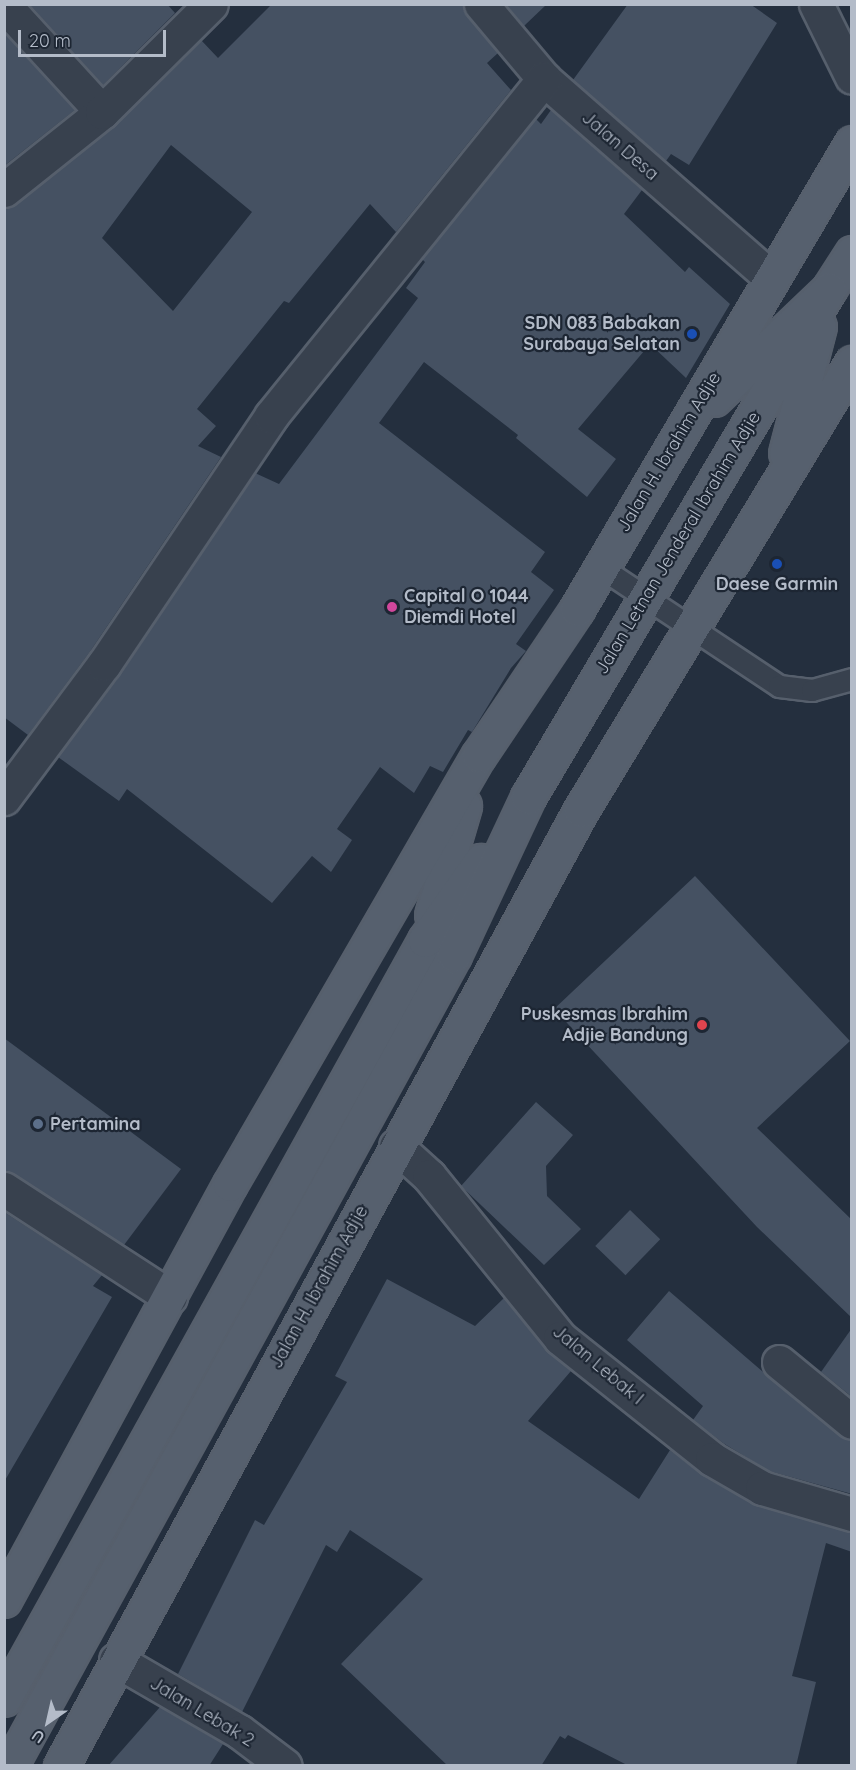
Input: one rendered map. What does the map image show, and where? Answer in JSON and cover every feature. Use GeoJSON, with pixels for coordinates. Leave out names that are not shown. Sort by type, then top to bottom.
{"type":"FeatureCollection","features":[{"type":"Feature","properties":{"kind":"main road","name":"Jalan H. Ibrahim Adjie"},"geometry":{"type":"LineString","coordinates":[[4,1600],[231,1184],[479,755],[577,609],[852,143]]}},
{"type":"Feature","properties":{"kind":"main road"},"geometry":{"type":"LineString","coordinates":[[688,424],[829,289],[851,253]]}},
{"type":"Feature","properties":{"kind":"main road"},"geometry":{"type":"LineString","coordinates":[[777,490],[829,289]]}},
{"type":"Feature","properties":{"kind":"main road","name":"Jalan Letnan Jenderal Ibrahim Adjie"},"geometry":{"type":"LineString","coordinates":[[528,797],[829,289]]}},
{"type":"Feature","properties":{"kind":"main road","name":"Jalan H. Ibrahim Adjie"},"geometry":{"type":"LineString","coordinates":[[61,1766],[116,1660],[581,810],[852,363]]}},
{"type":"Feature","properties":{"kind":"main road","name":"Jalan H. Ibrahim Adjie"},"geometry":{"type":"LineString","coordinates":[[425,940],[479,755]]}},
{"type":"Feature","properties":{"kind":"main road","name":"Jalan H. Ibrahim Adjie"},"geometry":{"type":"LineString","coordinates":[[4,1699],[425,940],[528,797]]}},
{"type":"Feature","properties":{"kind":"main road","name":"Jalan H. Ibrahim Adjie"},"geometry":{"type":"LineString","coordinates":[[10,1766],[454,955],[528,797]]}},
{"type":"Feature","properties":{"kind":"main road","name":"Jalan H. Ibrahim Adjie"},"geometry":{"type":"LineString","coordinates":[[454,955],[581,810]]}},
{"type":"Feature","properties":{"kind":"street"},"geometry":{"type":"LineString","coordinates":[[4,190],[102,112],[212,4]]}},
{"type":"Feature","properties":{"kind":"street","name":"Jalan Desa"},"geometry":{"type":"LineString","coordinates":[[481,4],[544,79],[771,278]]}},
{"type":"Feature","properties":{"kind":"street"},"geometry":{"type":"LineString","coordinates":[[816,4],[852,77]]}},
{"type":"Feature","properties":{"kind":"street"},"geometry":{"type":"LineString","coordinates":[[4,5],[102,112]]}},
{"type":"Feature","properties":{"kind":"street"},"geometry":{"type":"LineString","coordinates":[[4,798],[104,664],[271,416],[544,79]]}},
{"type":"Feature","properties":{"kind":"street","name":"Jalan Lebak I"},"geometry":{"type":"LineString","coordinates":[[396,1146],[429,1176],[569,1345],[712,1460],[762,1488],[852,1514]]}},
{"type":"Feature","properties":{"kind":"street"},"geometry":{"type":"LineString","coordinates":[[4,1189],[170,1297]]}},
{"type":"Feature","properties":{"kind":"street"},"geometry":{"type":"LineString","coordinates":[[779,1362],[852,1422]]}},
{"type":"Feature","properties":{"kind":"street","name":"Jalan Lebak 2"},"geometry":{"type":"LineString","coordinates":[[116,1660],[240,1732],[285,1766]]}},
{"type":"Feature","properties":{"kind":"lane"},"geometry":{"type":"LineString","coordinates":[[600,567],[779,686],[812,690],[852,679]]}},
{"type":"Feature","properties":{"kind":"building"},"geometry":{"type":"Polygon","coordinates":[[[29,4],[167,4],[175,13],[103,85],[29,4]]]}},
{"type":"Feature","properties":{"kind":"building"},"geometry":{"type":"Polygon","coordinates":[[[272,4],[463,4],[467,16],[498,53],[487,63],[511,90],[396,232],[370,204],[289,303],[284,301],[197,409],[216,426],[198,446],[221,457],[89,653],[28,735],[4,717],[4,208],[16,205],[114,127],[201,40],[218,58],[272,4]],[[171,145],[102,238],[173,311],[252,212],[171,145]]]}},
{"type":"Feature","properties":{"kind":"building"},"geometry":{"type":"Polygon","coordinates":[[[506,4],[547,4],[524,26],[506,4]]]}},
{"type":"Feature","properties":{"kind":"building"},"geometry":{"type":"Polygon","coordinates":[[[628,4],[750,4],[777,23],[689,165],[671,154],[666,161],[573,80],[628,4]]]}},
{"type":"Feature","properties":{"kind":"building"},"geometry":{"type":"Polygon","coordinates":[[[4,33],[75,110],[4,166],[4,33]]]}},
{"type":"Feature","properties":{"kind":"building"},"geometry":{"type":"Polygon","coordinates":[[[551,110],[642,190],[624,214],[685,272],[689,267],[730,304],[686,378],[650,344],[578,429],[616,459],[587,497],[516,438],[518,435],[424,362],[379,423],[545,552],[531,572],[554,590],[516,644],[526,651],[511,668],[472,732],[468,730],[443,772],[430,766],[414,793],[380,767],[337,829],[352,840],[331,872],[312,856],[272,903],[127,789],[119,801],[58,757],[120,675],[255,473],[279,484],[418,298],[406,288],[425,262],[422,259],[536,119],[541,124],[551,110]]]}},
{"type":"Feature","properties":{"kind":"building","name":"Puskesmas Ibrahim Adjie Bandung"},"geometry":{"type":"Polygon","coordinates":[[[695,876],[850,1041],[757,1128],[852,1220],[852,1318],[757,1227],[554,1009],[695,876]]]}},
{"type":"Feature","properties":{"kind":"building"},"geometry":{"type":"Polygon","coordinates":[[[4,1038],[181,1169],[124,1245],[4,1170],[4,1038]]]}},
{"type":"Feature","properties":{"kind":"building"},"geometry":{"type":"Polygon","coordinates":[[[536,1102],[573,1135],[546,1166],[547,1196],[581,1229],[544,1265],[461,1186],[536,1102]]]}},
{"type":"Feature","properties":{"kind":"building"},"geometry":{"type":"Polygon","coordinates":[[[630,1210],[660,1239],[625,1275],[595,1246],[630,1210]]]}},
{"type":"Feature","properties":{"kind":"building"},"geometry":{"type":"Polygon","coordinates":[[[4,1212],[102,1275],[93,1286],[112,1297],[4,1482],[4,1212]]]}},
{"type":"Feature","properties":{"kind":"building"},"geometry":{"type":"Polygon","coordinates":[[[387,1279],[475,1326],[504,1298],[546,1350],[571,1371],[528,1421],[639,1499],[670,1450],[702,1475],[753,1504],[852,1532],[852,1552],[826,1543],[792,1676],[816,1682],[796,1766],[629,1766],[568,1735],[565,1739],[560,1736],[541,1766],[448,1766],[341,1664],[423,1579],[350,1530],[337,1552],[326,1545],[242,1712],[178,1674],[255,1520],[264,1525],[347,1382],[335,1376],[387,1279]]]}},
{"type":"Feature","properties":{"kind":"building"},"geometry":{"type":"Polygon","coordinates":[[[669,1291],[799,1403],[840,1436],[852,1440],[852,1494],[769,1471],[723,1443],[693,1420],[703,1406],[627,1340],[669,1291]]]}},
{"type":"Feature","properties":{"kind":"building"},"geometry":{"type":"Polygon","coordinates":[[[852,1328],[852,1397],[821,1372],[852,1328]]]}},
{"type":"Feature","properties":{"kind":"building"},"geometry":{"type":"Polygon","coordinates":[[[160,1707],[223,1744],[209,1766],[108,1766],[160,1707]]]}},
{"type":"Feature","properties":{"kind":"place","name":"SDN 083 Babakan Surabaya Selatan"},"geometry":{"type":"Point","coordinates":[692,334]}},
{"type":"Feature","properties":{"kind":"place","name":"Daese Garmin"},"geometry":{"type":"Point","coordinates":[777,564]}},
{"type":"Feature","properties":{"kind":"place","name":"Capital O 1044 Diemdi Hotel"},"geometry":{"type":"Point","coordinates":[392,607]}},
{"type":"Feature","properties":{"kind":"place","name":"Puskesmas Ibrahim Adjie Bandung"},"geometry":{"type":"Point","coordinates":[702,1025]}},
{"type":"Feature","properties":{"kind":"place","name":"Pertamina"},"geometry":{"type":"Point","coordinates":[38,1124]}}]}
